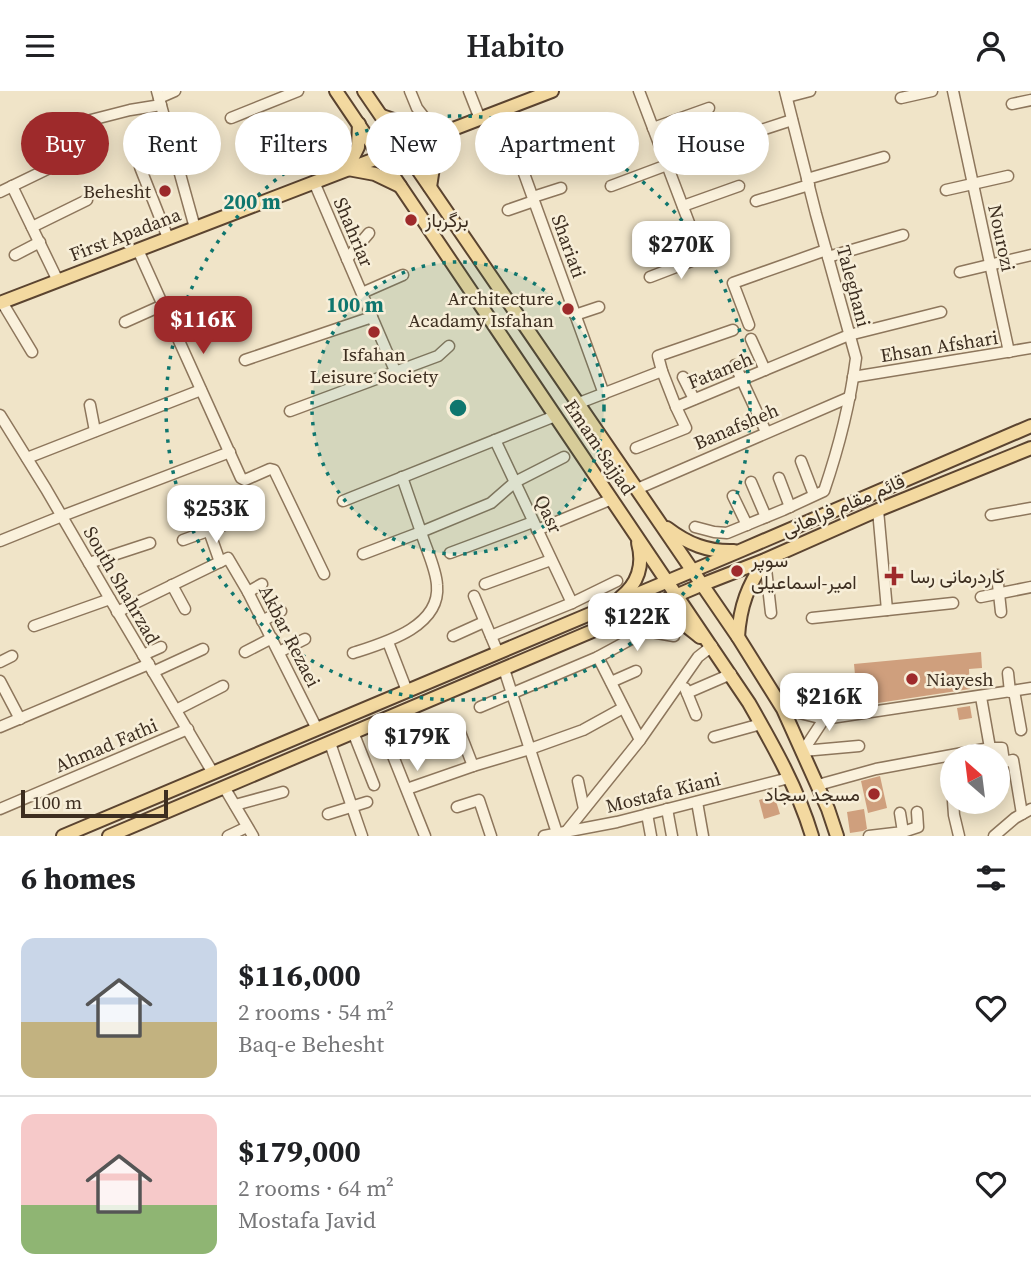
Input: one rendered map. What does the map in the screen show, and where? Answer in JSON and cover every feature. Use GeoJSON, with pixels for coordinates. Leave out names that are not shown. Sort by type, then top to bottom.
{"type":"FeatureCollection","features":[{"type":"Feature","properties":{"kind":"main road","name":"Emam Sajjad"},"geometry":{"type":"LineString","coordinates":[[336,91],[366,134]]}},
{"type":"Feature","properties":{"kind":"main road","name":"Emam Sajjad"},"geometry":{"type":"LineString","coordinates":[[364,91],[379,112]]}},
{"type":"Feature","properties":{"kind":"main road","name":"First Apadana"},"geometry":{"type":"LineString","coordinates":[[497,112],[551,91]]}},
{"type":"Feature","properties":{"kind":"main road"},"geometry":{"type":"LineString","coordinates":[[352,160],[358,147],[359,124]]}},
{"type":"Feature","properties":{"kind":"main road"},"geometry":{"type":"LineString","coordinates":[[352,170],[375,174],[402,188]]}},
{"type":"Feature","properties":{"kind":"main road","name":"First Apadana"},"geometry":{"type":"LineString","coordinates":[[1,303],[332,175]]}},
{"type":"Feature","properties":{"kind":"main road","name":"Emam Sajjad"},"geometry":{"type":"LineString","coordinates":[[393,175],[668,582],[673,597],[731,674],[789,778],[806,815],[812,836]]}},
{"type":"Feature","properties":{"kind":"main road","name":"Emam Sajjad"},"geometry":{"type":"LineString","coordinates":[[422,175],[738,637],[783,709],[818,785],[837,836]]}},
{"type":"Feature","properties":{"kind":"main road"},"geometry":{"type":"LineString","coordinates":[[430,187],[432,175]]}},
{"type":"Feature","properties":{"kind":"main road"},"geometry":{"type":"LineString","coordinates":[[475,297],[496,282]]}},
{"type":"Feature","properties":{"kind":"main road","name":"قائم مقام فراهانی"},"geometry":{"type":"LineString","coordinates":[[63,836],[1031,426]]}},
{"type":"Feature","properties":{"kind":"main road","name":"قائم مقام فراهانی"},"geometry":{"type":"LineString","coordinates":[[109,836],[878,510],[1031,448]]}},
{"type":"Feature","properties":{"kind":"main road"},"geometry":{"type":"LineString","coordinates":[[659,521],[682,539],[705,548],[722,552],[742,550]]}},
{"type":"Feature","properties":{"kind":"main road"},"geometry":{"type":"LineString","coordinates":[[612,605],[637,579],[641,554],[635,533]]}},
{"type":"Feature","properties":{"kind":"main road"},"geometry":{"type":"LineString","coordinates":[[738,637],[744,598],[753,578],[771,557],[763,549],[768,539]]}},
{"type":"Feature","properties":{"kind":"main road"},"geometry":{"type":"LineString","coordinates":[[624,618],[640,614],[660,614],[677,618],[712,646]]}},
{"type":"Feature","properties":{"kind":"main road"},"geometry":{"type":"LineString","coordinates":[[477,662],[483,678]]}},
{"type":"Feature","properties":{"kind":"street"},"geometry":{"type":"LineString","coordinates":[[109,115],[130,110],[175,91]]}},
{"type":"Feature","properties":{"kind":"street"},"geometry":{"type":"LineString","coordinates":[[231,118],[298,91]]}},
{"type":"Feature","properties":{"kind":"street"},"geometry":{"type":"LineString","coordinates":[[410,91],[420,112]]}},
{"type":"Feature","properties":{"kind":"street"},"geometry":{"type":"LineString","coordinates":[[469,91],[477,112]]}},
{"type":"Feature","properties":{"kind":"street"},"geometry":{"type":"LineString","coordinates":[[639,91],[653,128]]}},
{"type":"Feature","properties":{"kind":"street"},"geometry":{"type":"LineString","coordinates":[[786,94],[810,91]]}},
{"type":"Feature","properties":{"kind":"street"},"geometry":{"type":"LineString","coordinates":[[901,98],[932,91]]}},
{"type":"Feature","properties":{"kind":"street","name":"Nourozi"},"geometry":{"type":"LineString","coordinates":[[953,91],[1009,352]]}},
{"type":"Feature","properties":{"kind":"street","name":"Taleghani"},"geometry":{"type":"LineString","coordinates":[[786,94],[856,358],[839,447],[819,493]]}},
{"type":"Feature","properties":{"kind":"street"},"geometry":{"type":"LineString","coordinates":[[1012,104],[1031,100]]}},
{"type":"Feature","properties":{"kind":"street"},"geometry":{"type":"LineString","coordinates":[[698,112],[709,108]]}},
{"type":"Feature","properties":{"kind":"street","name":"Shariati"},"geometry":{"type":"LineString","coordinates":[[502,110],[604,394]]}},
{"type":"Feature","properties":{"kind":"street"},"geometry":{"type":"LineString","coordinates":[[769,128],[792,120]]}},
{"type":"Feature","properties":{"kind":"street"},"geometry":{"type":"LineString","coordinates":[[757,201],[884,157]]}},
{"type":"Feature","properties":{"kind":"street"},"geometry":{"type":"LineString","coordinates":[[611,186],[653,170]]}},
{"type":"Feature","properties":{"kind":"street"},"geometry":{"type":"LineString","coordinates":[[0,192],[35,175]]}},
{"type":"Feature","properties":{"kind":"street"},"geometry":{"type":"LineString","coordinates":[[143,175],[168,238]]}},
{"type":"Feature","properties":{"kind":"street"},"geometry":{"type":"LineString","coordinates":[[181,175],[195,228]]}},
{"type":"Feature","properties":{"kind":"street"},"geometry":{"type":"LineString","coordinates":[[650,277],[702,257],[671,175]]}},
{"type":"Feature","properties":{"kind":"street"},"geometry":{"type":"LineString","coordinates":[[946,190],[1008,176]]}},
{"type":"Feature","properties":{"kind":"street","name":"Shahriar"},"geometry":{"type":"LineString","coordinates":[[314,182],[396,373]]}},
{"type":"Feature","properties":{"kind":"street"},"geometry":{"type":"LineString","coordinates":[[12,186],[58,281]]}},
{"type":"Feature","properties":{"kind":"street"},"geometry":{"type":"LineString","coordinates":[[683,206],[739,186]]}},
{"type":"Feature","properties":{"kind":"street"},"geometry":{"type":"LineString","coordinates":[[508,210],[561,188]]}},
{"type":"Feature","properties":{"kind":"street"},"geometry":{"type":"LineString","coordinates":[[32,227],[87,200]]}},
{"type":"Feature","properties":{"kind":"street"},"geometry":{"type":"LineString","coordinates":[[347,259],[369,233]]}},
{"type":"Feature","properties":{"kind":"street"},"geometry":{"type":"LineString","coordinates":[[749,325],[733,283],[827,254],[903,235]]}},
{"type":"Feature","properties":{"kind":"street"},"geometry":{"type":"LineString","coordinates":[[15,255],[40,242]]}},
{"type":"Feature","properties":{"kind":"street"},"geometry":{"type":"LineString","coordinates":[[138,250],[243,480],[270,469],[274,470],[324,573]]}},
{"type":"Feature","properties":{"kind":"street"},"geometry":{"type":"LineString","coordinates":[[960,272],[1031,255]]}},
{"type":"Feature","properties":{"kind":"street"},"geometry":{"type":"LineString","coordinates":[[362,293],[403,275]]}},
{"type":"Feature","properties":{"kind":"street"},"geometry":{"type":"LineString","coordinates":[[1,303],[32,352]]}},
{"type":"Feature","properties":{"kind":"street"},"geometry":{"type":"LineString","coordinates":[[125,322],[163,305]]}},
{"type":"Feature","properties":{"kind":"street"},"geometry":{"type":"LineString","coordinates":[[173,327],[224,306]]}},
{"type":"Feature","properties":{"kind":"street"},"geometry":{"type":"LineString","coordinates":[[575,315],[599,306]]}},
{"type":"Feature","properties":{"kind":"street","name":"Fataneh"},"geometry":{"type":"LineString","coordinates":[[636,448],[685,428],[676,407],[849,335],[941,312]]}},
{"type":"Feature","properties":{"kind":"street"},"geometry":{"type":"LineString","coordinates":[[246,361],[372,317]]}},
{"type":"Feature","properties":{"kind":"street"},"geometry":{"type":"LineString","coordinates":[[676,407],[658,356],[733,330]]}},
{"type":"Feature","properties":{"kind":"street"},"geometry":{"type":"LineString","coordinates":[[751,339],[765,370]]}},
{"type":"Feature","properties":{"kind":"street"},"geometry":{"type":"LineString","coordinates":[[290,411],[438,356],[449,346]]}},
{"type":"Feature","properties":{"kind":"street","name":"Ehsan Afshari"},"geometry":{"type":"LineString","coordinates":[[853,377],[1031,348]]}},
{"type":"Feature","properties":{"kind":"street"},"geometry":{"type":"LineString","coordinates":[[734,365],[766,432]]}},
{"type":"Feature","properties":{"kind":"street"},"geometry":{"type":"LineString","coordinates":[[579,403],[662,371]]}},
{"type":"Feature","properties":{"kind":"street"},"geometry":{"type":"LineString","coordinates":[[683,377],[694,399]]}},
{"type":"Feature","properties":{"kind":"street"},"geometry":{"type":"LineString","coordinates":[[27,458],[201,390]]}},
{"type":"Feature","properties":{"kind":"street","name":"Banafsheh"},"geometry":{"type":"LineString","coordinates":[[637,489],[850,397]]}},
{"type":"Feature","properties":{"kind":"street"},"geometry":{"type":"LineString","coordinates":[[90,405],[95,431]]}},
{"type":"Feature","properties":{"kind":"street"},"geometry":{"type":"LineString","coordinates":[[344,501],[555,416]]}},
{"type":"Feature","properties":{"kind":"street","name":"South Shahrzad"},"geometry":{"type":"LineString","coordinates":[[2,421],[62,516],[213,773]]}},
{"type":"Feature","properties":{"kind":"street","name":"Qasr"},"geometry":{"type":"LineString","coordinates":[[495,440],[572,603]]}},
{"type":"Feature","properties":{"kind":"street"},"geometry":{"type":"LineString","coordinates":[[0,541],[230,452]]}},
{"type":"Feature","properties":{"kind":"street"},"geometry":{"type":"LineString","coordinates":[[363,554],[491,503],[514,482],[565,457]]}},
{"type":"Feature","properties":{"kind":"street"},"geometry":{"type":"LineString","coordinates":[[695,527],[727,533],[819,493],[802,461]]}},
{"type":"Feature","properties":{"kind":"street"},"geometry":{"type":"LineString","coordinates":[[354,653],[388,642],[412,629],[436,602],[437,582],[402,477]]}},
{"type":"Feature","properties":{"kind":"street"},"geometry":{"type":"LineString","coordinates":[[779,478],[790,507]]}},
{"type":"Feature","properties":{"kind":"street"},"geometry":{"type":"LineString","coordinates":[[751,482],[766,517]]}},
{"type":"Feature","properties":{"kind":"street"},"geometry":{"type":"LineString","coordinates":[[733,496],[747,526]]}},
{"type":"Feature","properties":{"kind":"street"},"geometry":{"type":"LineString","coordinates":[[450,553],[612,499]]}},
{"type":"Feature","properties":{"kind":"street"},"geometry":{"type":"LineString","coordinates":[[990,515],[1031,508]]}},
{"type":"Feature","properties":{"kind":"street"},"geometry":{"type":"LineString","coordinates":[[878,510],[887,610]]}},
{"type":"Feature","properties":{"kind":"street"},"geometry":{"type":"LineString","coordinates":[[183,540],[238,520]]}},
{"type":"Feature","properties":{"kind":"street"},"geometry":{"type":"LineString","coordinates":[[117,612],[220,562],[209,531]]}},
{"type":"Feature","properties":{"kind":"street"},"geometry":{"type":"LineString","coordinates":[[89,563],[150,543]]}},
{"type":"Feature","properties":{"kind":"street"},"geometry":{"type":"LineString","coordinates":[[771,557],[771,613]]}},
{"type":"Feature","properties":{"kind":"street","name":"Akbar Rezaei"},"geometry":{"type":"LineString","coordinates":[[220,562],[229,558],[317,729]]}},
{"type":"Feature","properties":{"kind":"street"},"geometry":{"type":"LineString","coordinates":[[485,585],[551,560]]}},
{"type":"Feature","properties":{"kind":"street"},"geometry":{"type":"LineString","coordinates":[[997,575],[1001,612]]}},
{"type":"Feature","properties":{"kind":"street"},"geometry":{"type":"LineString","coordinates":[[491,636],[572,603],[617,581]]}},
{"type":"Feature","properties":{"kind":"street"},"geometry":{"type":"LineString","coordinates":[[248,592],[262,584]]}},
{"type":"Feature","properties":{"kind":"street"},"geometry":{"type":"LineString","coordinates":[[172,585],[184,609]]}},
{"type":"Feature","properties":{"kind":"street"},"geometry":{"type":"LineString","coordinates":[[981,597],[1031,587]]}},
{"type":"Feature","properties":{"kind":"street"},"geometry":{"type":"LineString","coordinates":[[474,596],[498,653]]}},
{"type":"Feature","properties":{"kind":"street"},"geometry":{"type":"LineString","coordinates":[[34,626],[110,599]]}},
{"type":"Feature","properties":{"kind":"street"},"geometry":{"type":"LineString","coordinates":[[812,618],[953,603]]}},
{"type":"Feature","properties":{"kind":"street"},"geometry":{"type":"LineString","coordinates":[[262,621],[281,611]]}},
{"type":"Feature","properties":{"kind":"street"},"geometry":{"type":"LineString","coordinates":[[453,636],[484,622]]}},
{"type":"Feature","properties":{"kind":"street"},"geometry":{"type":"LineString","coordinates":[[480,707],[597,657],[646,631],[674,636]]}},
{"type":"Feature","properties":{"kind":"street"},"geometry":{"type":"LineString","coordinates":[[245,652],[272,638]]}},
{"type":"Feature","properties":{"kind":"street"},"geometry":{"type":"LineString","coordinates":[[279,652],[305,639]]}},
{"type":"Feature","properties":{"kind":"street"},"geometry":{"type":"LineString","coordinates":[[388,642],[407,691]]}},
{"type":"Feature","properties":{"kind":"street"},"geometry":{"type":"LineString","coordinates":[[504,669],[561,833],[640,740],[698,657],[712,646]]}},
{"type":"Feature","properties":{"kind":"street"},"geometry":{"type":"LineString","coordinates":[[148,664],[161,647]]}},
{"type":"Feature","properties":{"kind":"street"},"geometry":{"type":"LineString","coordinates":[[0,727],[148,664],[203,649]]}},
{"type":"Feature","properties":{"kind":"street"},"geometry":{"type":"LineString","coordinates":[[0,662],[12,656]]}},
{"type":"Feature","properties":{"kind":"street"},"geometry":{"type":"LineString","coordinates":[[597,657],[640,740]]}},
{"type":"Feature","properties":{"kind":"street"},"geometry":{"type":"LineString","coordinates":[[611,682],[636,671]]}},
{"type":"Feature","properties":{"kind":"street"},"geometry":{"type":"LineString","coordinates":[[1008,673],[1021,730]]}},
{"type":"Feature","properties":{"kind":"street"},"geometry":{"type":"LineString","coordinates":[[687,693],[731,674]]}},
{"type":"Feature","properties":{"kind":"street"},"geometry":{"type":"LineString","coordinates":[[0,681],[20,719]]}},
{"type":"Feature","properties":{"kind":"street"},"geometry":{"type":"LineString","coordinates":[[681,681],[696,715]]}},
{"type":"Feature","properties":{"kind":"street"},"geometry":{"type":"LineString","coordinates":[[176,710],[223,686]]}},
{"type":"Feature","properties":{"kind":"street"},"geometry":{"type":"LineString","coordinates":[[783,709],[824,719],[1031,688]]}},
{"type":"Feature","properties":{"kind":"street"},"geometry":{"type":"LineString","coordinates":[[981,697],[989,744]]}},
{"type":"Feature","properties":{"kind":"street"},"geometry":{"type":"LineString","coordinates":[[407,789],[583,730],[623,708]]}},
{"type":"Feature","properties":{"kind":"street"},"geometry":{"type":"LineString","coordinates":[[803,751],[824,719]]}},
{"type":"Feature","properties":{"kind":"street"},"geometry":{"type":"LineString","coordinates":[[379,722],[425,836]]}},
{"type":"Feature","properties":{"kind":"street"},"geometry":{"type":"LineString","coordinates":[[456,722],[473,766]]}},
{"type":"Feature","properties":{"kind":"street"},"geometry":{"type":"LineString","coordinates":[[714,737],[761,724]]}},
{"type":"Feature","properties":{"kind":"street","name":"Ahmad Fathi"},"geometry":{"type":"LineString","coordinates":[[0,809],[187,729]]}},
{"type":"Feature","properties":{"kind":"street"},"geometry":{"type":"LineString","coordinates":[[353,733],[374,785]]}},
{"type":"Feature","properties":{"kind":"street"},"geometry":{"type":"LineString","coordinates":[[330,743],[362,836]]}},
{"type":"Feature","properties":{"kind":"street"},"geometry":{"type":"LineString","coordinates":[[803,751],[859,746]]}},
{"type":"Feature","properties":{"kind":"street"},"geometry":{"type":"LineString","coordinates":[[818,785],[876,769],[940,757]]}},
{"type":"Feature","properties":{"kind":"street"},"geometry":{"type":"LineString","coordinates":[[993,836],[1027,812],[1013,760],[1010,761]]}},
{"type":"Feature","properties":{"kind":"street","name":"Mostafa Kiani"},"geometry":{"type":"LineString","coordinates":[[544,836],[584,832],[789,778]]}},
{"type":"Feature","properties":{"kind":"street"},"geometry":{"type":"LineString","coordinates":[[578,781],[584,809]]}},
{"type":"Feature","properties":{"kind":"street"},"geometry":{"type":"LineString","coordinates":[[224,787],[250,831],[228,836]]}},
{"type":"Feature","properties":{"kind":"street"},"geometry":{"type":"LineString","coordinates":[[235,805],[283,792]]}},
{"type":"Feature","properties":{"kind":"street"},"geometry":{"type":"LineString","coordinates":[[457,807],[479,800],[491,836]]}},
{"type":"Feature","properties":{"kind":"street"},"geometry":{"type":"LineString","coordinates":[[328,814],[367,802]]}},
{"type":"Feature","properties":{"kind":"street"},"geometry":{"type":"LineString","coordinates":[[697,802],[703,836]]}},
{"type":"Feature","properties":{"kind":"street"},"geometry":{"type":"LineString","coordinates":[[667,809],[672,836]]}},
{"type":"Feature","properties":{"kind":"street"},"geometry":{"type":"LineString","coordinates":[[870,836],[903,832],[918,827],[917,812]]}},
{"type":"Feature","properties":{"kind":"street"},"geometry":{"type":"LineString","coordinates":[[900,813],[903,832]]}},
{"type":"Feature","properties":{"kind":"street"},"geometry":{"type":"LineString","coordinates":[[647,814],[651,836]]}},
{"type":"Feature","properties":{"kind":"street"},"geometry":{"type":"LineString","coordinates":[[954,814],[959,836]]}},
{"type":"Feature","properties":{"kind":"building","name":"Niayesh"},"geometry":{"type":"Polygon","coordinates":[[[981,652],[982,668],[969,669],[970,689],[858,706],[854,664],[981,652]]]}},
{"type":"Feature","properties":{"kind":"building"},"geometry":{"type":"Polygon","coordinates":[[[970,706],[972,718],[959,720],[957,708],[970,706]]]}},
{"type":"Feature","properties":{"kind":"building","name":"مسجد سجاد"},"geometry":{"type":"Polygon","coordinates":[[[880,776],[887,808],[868,813],[861,781],[880,776]]]}},
{"type":"Feature","properties":{"kind":"building"},"geometry":{"type":"Polygon","coordinates":[[[774,795],[780,814],[764,819],[759,800],[774,795]]]}},
{"type":"Feature","properties":{"kind":"building"},"geometry":{"type":"Polygon","coordinates":[[[864,809],[867,829],[850,833],[847,812],[864,809]]]}},
{"type":"Feature","properties":{"kind":"place","name":"Behesht"},"geometry":{"type":"Point","coordinates":[165,191]}},
{"type":"Feature","properties":{"kind":"place","name":"برگرباز"},"geometry":{"type":"Point","coordinates":[411,220]}},
{"type":"Feature","properties":{"kind":"place","name":"Architecture Acadamy Isfahan"},"geometry":{"type":"Point","coordinates":[568,309]}},
{"type":"Feature","properties":{"kind":"place","name":"Isfahan Leisure Society"},"geometry":{"type":"Point","coordinates":[374,332]}},
{"type":"Feature","properties":{"kind":"place","name":"سوپر امیر-اسماعیلی"},"geometry":{"type":"Point","coordinates":[737,571]}},
{"type":"Feature","properties":{"kind":"place","name":"کاردرمانی رسا"},"geometry":{"type":"Point","coordinates":[894,576]}},
{"type":"Feature","properties":{"kind":"place","name":"Niayesh"},"geometry":{"type":"Point","coordinates":[912,679]}},
{"type":"Feature","properties":{"kind":"place","name":"مسجد سجاد"},"geometry":{"type":"Point","coordinates":[874,794]}}]}
